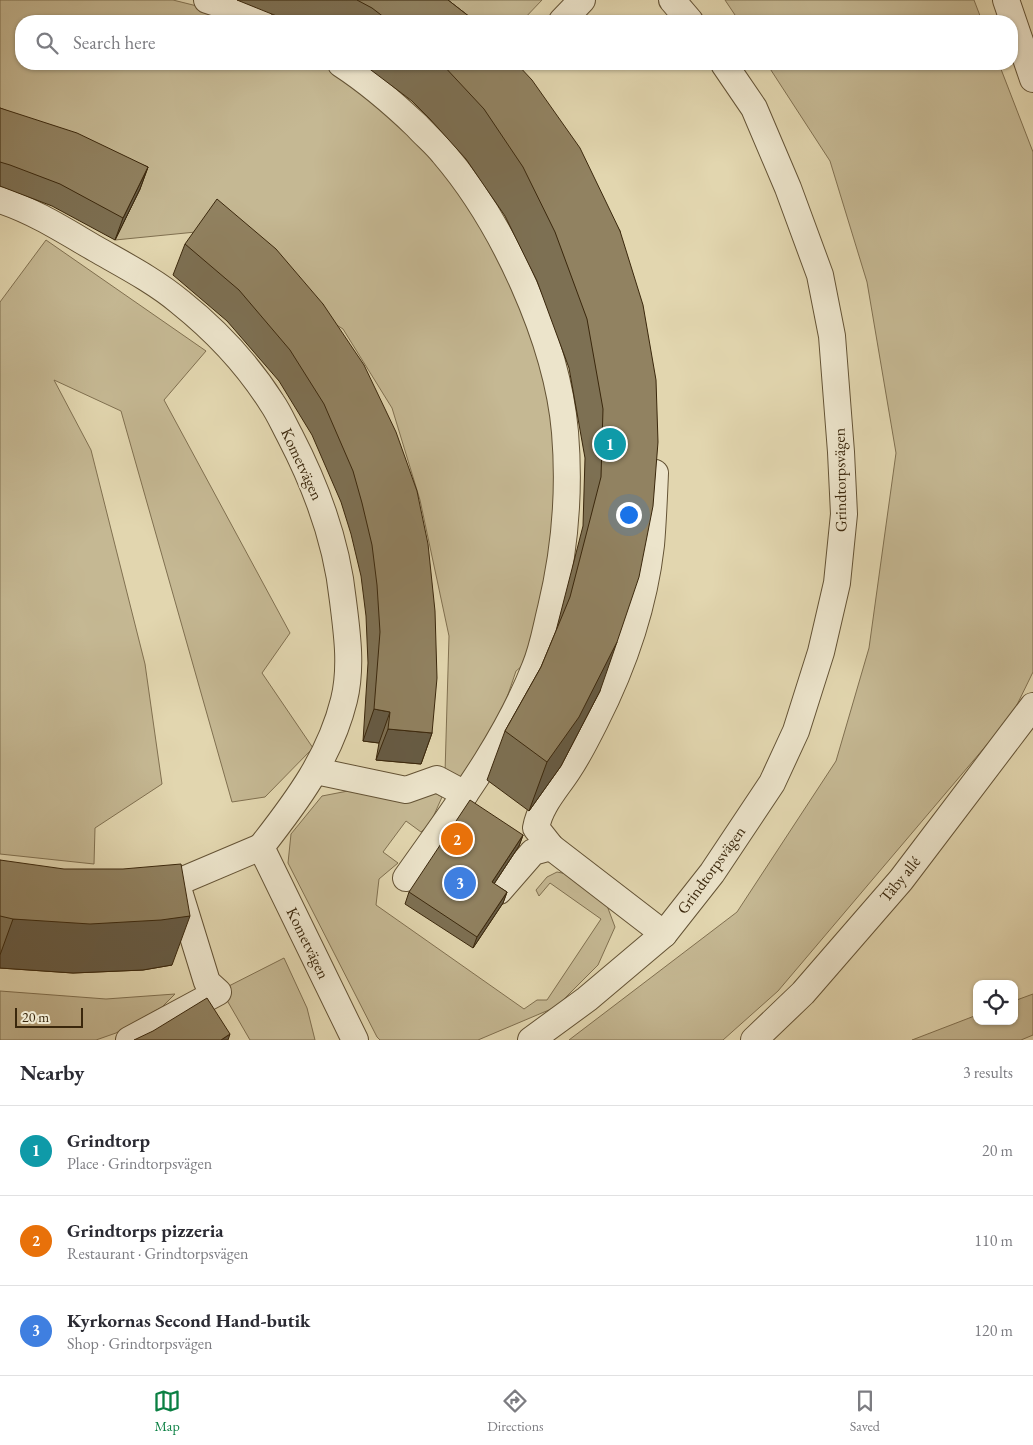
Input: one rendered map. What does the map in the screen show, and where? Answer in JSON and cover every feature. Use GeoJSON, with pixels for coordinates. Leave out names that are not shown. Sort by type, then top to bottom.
{"type":"FeatureCollection","features":[{"type":"Feature","properties":{"kind":"street"},"geometry":{"type":"LineString","coordinates":[[207,0],[246,15]]}},
{"type":"Feature","properties":{"kind":"street"},"geometry":{"type":"LineString","coordinates":[[568,15],[582,0]]}},
{"type":"Feature","properties":{"kind":"street"},"geometry":{"type":"LineString","coordinates":[[672,0],[685,15]]}},
{"type":"Feature","properties":{"kind":"street"},"geometry":{"type":"LineString","coordinates":[[1007,0],[1012,15]]}},
{"type":"Feature","properties":{"kind":"street"},"geometry":{"type":"LineString","coordinates":[[1018,33],[1033,79]]}},
{"type":"Feature","properties":{"kind":"street"},"geometry":{"type":"LineString","coordinates":[[349,70],[380,92],[442,151],[487,213],[528,296],[550,358],[564,430],[567,476],[566,515],[557,585],[536,665],[508,726],[465,794],[406,878]]}},
{"type":"Feature","properties":{"kind":"street","name":"Grindtorpsvägen"},"geometry":{"type":"LineString","coordinates":[[530,1040],[587,999],[664,934],[712,873],[772,783],[796,731],[821,652],[837,583],[844,514],[841,452],[832,336],[820,274],[788,188],[754,108],[728,70]]}},
{"type":"Feature","properties":{"kind":"street","name":"Kometvägen"},"geometry":{"type":"LineString","coordinates":[[0,200],[16,205],[53,224],[147,278],[179,300],[219,338],[273,403],[307,467],[330,531],[341,580],[349,657],[344,698],[335,730],[316,771],[296,802],[261,847],[176,883],[124,898]]}},
{"type":"Feature","properties":{"kind":"street"},"geometry":{"type":"LineString","coordinates":[[656,453],[651,545],[646,580],[624,660],[610,694],[570,767],[539,814],[536,828],[551,847],[664,934]]}},
{"type":"Feature","properties":{"kind":"street","name":"Täby allé"},"geometry":{"type":"LineString","coordinates":[[754,1040],[803,992],[901,880],[1033,706]]}},
{"type":"Feature","properties":{"kind":"street"},"geometry":{"type":"LineString","coordinates":[[316,771],[406,790],[437,779],[465,794]]}},
{"type":"Feature","properties":{"kind":"street","name":"Kometvägen"},"geometry":{"type":"LineString","coordinates":[[261,847],[353,1039]]}},
{"type":"Feature","properties":{"kind":"street"},"geometry":{"type":"LineString","coordinates":[[500,891],[533,852],[551,847]]}},
{"type":"Feature","properties":{"kind":"street"},"geometry":{"type":"LineString","coordinates":[[129,1040],[218,992],[207,982],[176,883]]}},
{"type":"Feature","properties":{"kind":"shaded area"},"geometry":{"type":"Polygon","coordinates":[[[0,0],[173,0],[225,15],[15,15],[15,70],[333,70],[382,98],[451,169],[517,274],[552,384],[559,505],[534,656],[516,671],[498,724],[466,777],[453,782],[445,773],[449,636],[420,500],[392,408],[343,329],[265,280],[206,231],[115,240],[140,189],[0,132],[0,0]]]}},
{"type":"Feature","properties":{"kind":"shaded area"},"geometry":{"type":"Polygon","coordinates":[[[445,0],[542,0],[528,15],[452,15],[445,0]]]}},
{"type":"Feature","properties":{"kind":"shaded area"},"geometry":{"type":"Polygon","coordinates":[[[725,0],[974,0],[980,15],[735,15],[725,0]]]}},
{"type":"Feature","properties":{"kind":"shaded area"},"geometry":{"type":"Polygon","coordinates":[[[771,70],[1001,70],[1033,152],[1033,672],[1012,715],[778,991],[723,1040],[569,1040],[737,912],[836,761],[869,648],[896,453],[867,282],[830,161],[771,70]]]}},
{"type":"Feature","properties":{"kind":"shaded area"},"geometry":{"type":"Polygon","coordinates":[[[46,240],[206,351],[164,400],[290,633],[262,673],[313,748],[265,797],[232,802],[121,411],[54,380],[91,450],[145,664],[162,784],[95,828],[94,864],[0,854],[0,302],[46,240]]]}},
{"type":"Feature","properties":{"kind":"shaded area"},"geometry":{"type":"Polygon","coordinates":[[[410,779],[442,797],[430,824],[421,832],[406,821],[383,852],[398,863],[379,879],[376,905],[524,1009],[537,1000],[547,1000],[601,919],[550,883],[539,896],[536,890],[547,877],[557,872],[567,874],[606,903],[615,927],[598,965],[556,1007],[478,1040],[380,1040],[377,1037],[288,863],[291,834],[322,796],[410,779]]]}},
{"type":"Feature","properties":{"kind":"shaded area"},"geometry":{"type":"Polygon","coordinates":[[[284,958],[307,1008],[315,1040],[250,1040],[221,990],[284,958]]]}},
{"type":"Feature","properties":{"kind":"shaded area"},"geometry":{"type":"Polygon","coordinates":[[[0,991],[106,999],[175,994],[162,1007],[116,1033],[96,1040],[0,1040],[0,991]]]}},
{"type":"Feature","properties":{"kind":"shaded area"},"geometry":{"type":"Polygon","coordinates":[[[1033,994],[1033,1035],[1021,1040],[912,1040],[973,1017],[973,1025],[1018,1025],[1018,1000],[1033,994]]]}},
{"type":"Feature","properties":{"kind":"building"},"geometry":{"type":"Polygon","coordinates":[[[357,0],[448,0],[467,15],[381,15],[357,0]]]}},
{"type":"Feature","properties":{"kind":"building"},"geometry":{"type":"Polygon","coordinates":[[[448,70],[523,70],[532,80],[580,148],[620,231],[643,305],[656,380],[658,442],[653,506],[639,577],[617,642],[579,717],[547,762],[505,731],[541,667],[570,597],[601,477],[603,409],[587,319],[555,232],[523,167],[484,109],[448,70]]]}},
{"type":"Feature","properties":{"kind":"building"},"geometry":{"type":"Polygon","coordinates":[[[0,108],[77,133],[148,167],[123,218],[60,184],[0,162],[0,108]]]}},
{"type":"Feature","properties":{"kind":"building"},"geometry":{"type":"Polygon","coordinates":[[[217,199],[276,249],[323,304],[364,365],[396,432],[417,491],[428,544],[435,611],[437,678],[432,733],[388,729],[390,712],[374,709],[380,632],[372,545],[353,471],[324,404],[290,350],[239,290],[185,244],[217,199]]]}},
{"type":"Feature","properties":{"kind":"building"},"geometry":{"type":"Polygon","coordinates":[[[470,800],[523,835],[492,882],[507,892],[477,937],[409,892],[470,800]]]}},
{"type":"Feature","properties":{"kind":"building"},"geometry":{"type":"Polygon","coordinates":[[[0,860],[64,869],[123,869],[181,864],[190,916],[161,920],[90,924],[13,919],[0,916],[0,860]]]}},
{"type":"Feature","properties":{"kind":"building"},"geometry":{"type":"Polygon","coordinates":[[[207,998],[230,1034],[221,1040],[134,1040],[153,1031],[207,998]]]}},
{"type":"Feature","properties":{"kind":"place","name":"Grindtorp"},"geometry":{"type":"Point","coordinates":[610,444]}},
{"type":"Feature","properties":{"kind":"place","name":"Grindtorps pizzeria"},"geometry":{"type":"Point","coordinates":[457,839]}},
{"type":"Feature","properties":{"kind":"place","name":"Kyrkornas Second Hand-butik"},"geometry":{"type":"Point","coordinates":[460,883]}}]}
